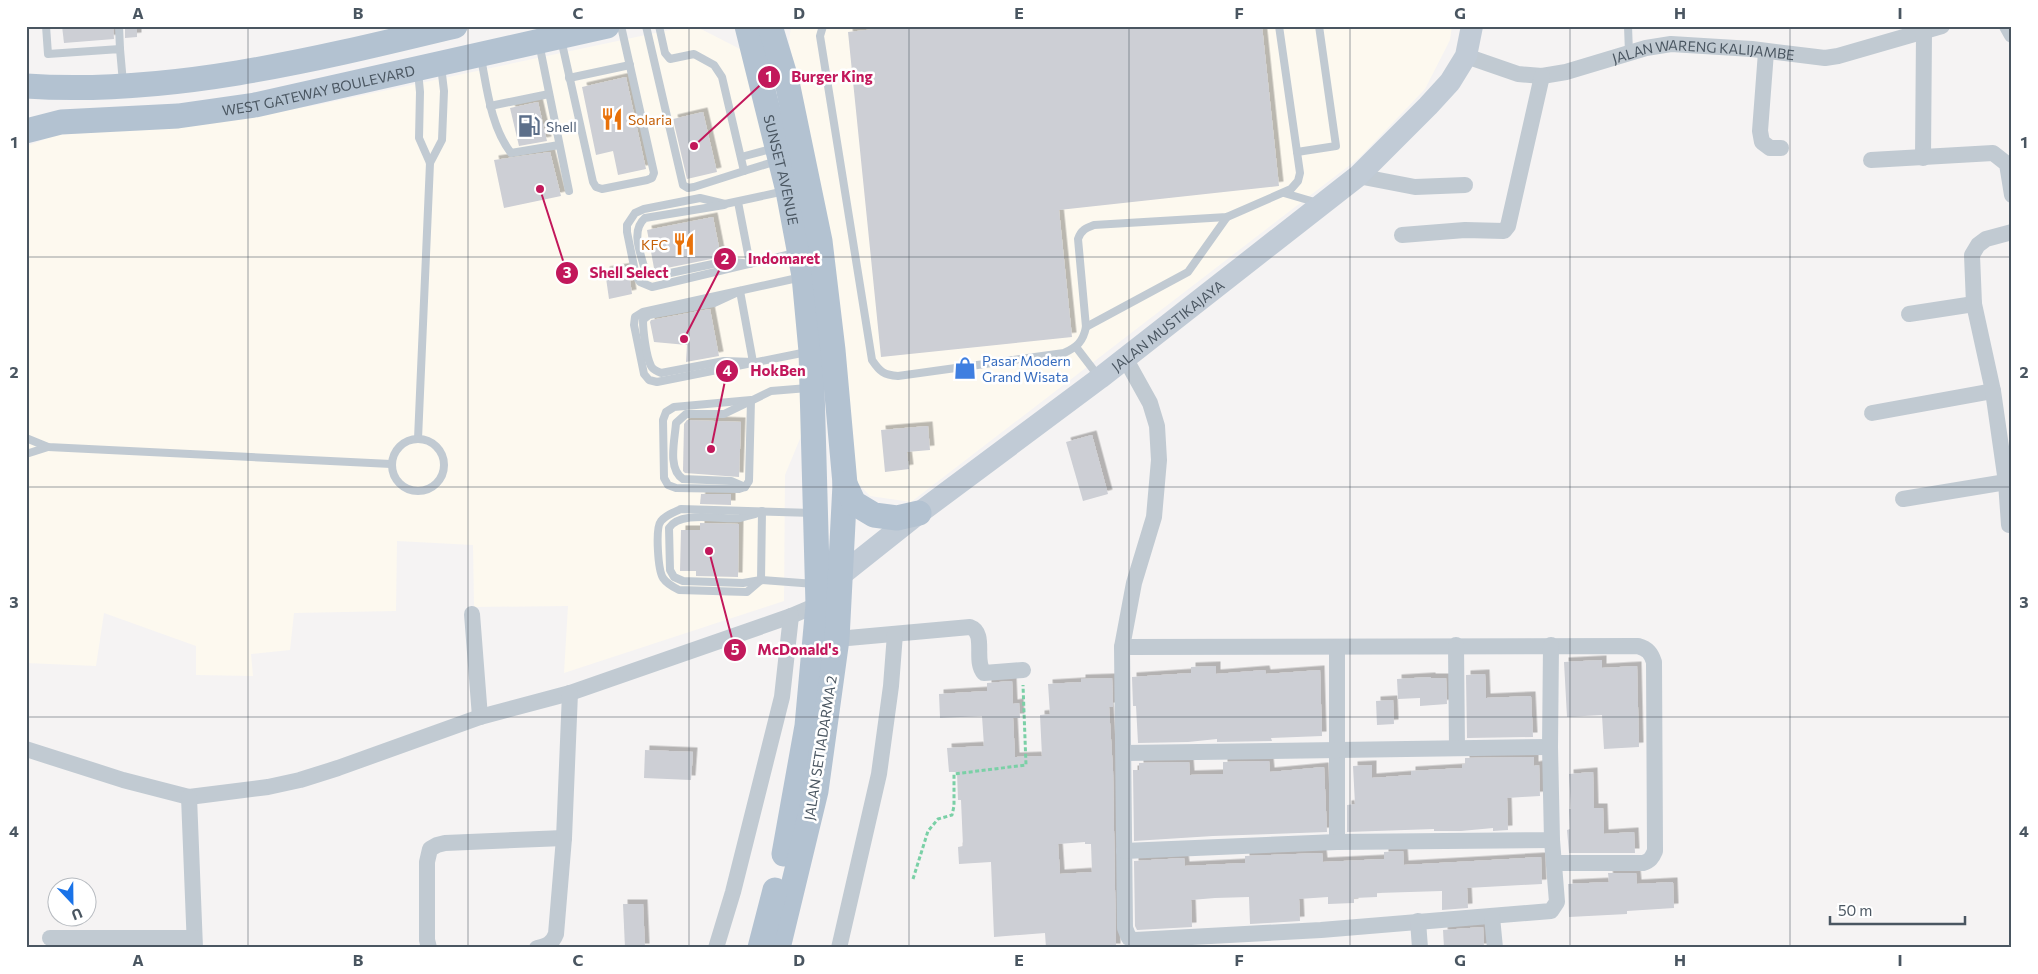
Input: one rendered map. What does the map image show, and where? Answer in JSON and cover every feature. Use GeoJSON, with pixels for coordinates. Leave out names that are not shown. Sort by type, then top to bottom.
{"type":"FeatureCollection","features":[{"type":"Feature","properties":{"kind":"main road"},"geometry":{"type":"LineString","coordinates":[[26,86],[66,89],[176,81],[322,57],[455,26]]}},
{"type":"Feature","properties":{"kind":"main road","name":"WEST GATEWAY BOULEVARD"},"geometry":{"type":"LineString","coordinates":[[26,131],[62,122],[178,116],[255,105],[607,26]]}},
{"type":"Feature","properties":{"kind":"main road","name":"SUNSET AVENUE"},"geometry":{"type":"LineString","coordinates":[[746,26],[788,190],[802,264],[811,352],[817,513],[829,590]]}},
{"type":"Feature","properties":{"kind":"main road","name":"SUNSET AVENUE"},"geometry":{"type":"LineString","coordinates":[[770,26],[787,82],[820,241],[833,350],[845,484],[829,590]]}},
{"type":"Feature","properties":{"kind":"main road","name":"JALAN MUSTIKAJAYA"},"geometry":{"type":"LineString","coordinates":[[829,590],[919,513],[1100,378],[1324,205],[1358,176],[1450,82],[1466,56],[1472,26]]}},
{"type":"Feature","properties":{"kind":"main road"},"geometry":{"type":"LineString","coordinates":[[420,35],[428,66]]}},
{"type":"Feature","properties":{"kind":"main road"},"geometry":{"type":"LineString","coordinates":[[845,484],[854,504],[874,515],[896,518],[919,513]]}},
{"type":"Feature","properties":{"kind":"main road","name":"JALAN SETIADARMA 2"},"geometry":{"type":"LineString","coordinates":[[778,948],[816,791],[837,639],[829,590]]}},
{"type":"Feature","properties":{"kind":"main road","name":"JALAN SETIADARMA 2"},"geometry":{"type":"LineString","coordinates":[[760,948],[786,845],[829,590]]}},
{"type":"Feature","properties":{"kind":"street","name":"JALAN WARENG KALIJAMBE"},"geometry":{"type":"LineString","coordinates":[[1466,56],[1518,74],[1542,76],[1566,72],[1629,53],[1671,44],[1752,49],[1825,58],[1838,56],[1942,26]]}},
{"type":"Feature","properties":{"kind":"street"},"geometry":{"type":"LineString","coordinates":[[2008,26],[2012,35]]}},
{"type":"Feature","properties":{"kind":"street"},"geometry":{"type":"LineString","coordinates":[[1923,158],[1924,32]]}},
{"type":"Feature","properties":{"kind":"street"},"geometry":{"type":"LineString","coordinates":[[1766,52],[1760,130],[1762,142],[1770,148],[1781,148]]}},
{"type":"Feature","properties":{"kind":"street"},"geometry":{"type":"LineString","coordinates":[[1402,235],[1465,230],[1504,232],[1508,226],[1542,76]]}},
{"type":"Feature","properties":{"kind":"street"},"geometry":{"type":"LineString","coordinates":[[1871,160],[1993,153],[2007,164],[2012,195]]}},
{"type":"Feature","properties":{"kind":"street"},"geometry":{"type":"LineString","coordinates":[[1358,176],[1414,187],[1465,185]]}},
{"type":"Feature","properties":{"kind":"street"},"geometry":{"type":"LineString","coordinates":[[2009,525],[2006,482],[1993,391],[1974,304],[1972,255],[1978,245],[1986,239],[2012,232]]}},
{"type":"Feature","properties":{"kind":"street"},"geometry":{"type":"LineString","coordinates":[[1909,314],[1974,304]]}},
{"type":"Feature","properties":{"kind":"street"},"geometry":{"type":"LineString","coordinates":[[1125,358],[1150,403],[1157,426],[1159,460],[1154,518],[1134,583],[1122,647],[1124,928],[1130,938],[1135,940],[1321,930],[1551,911],[1557,902],[1552,840],[1550,747],[1551,645]]}},
{"type":"Feature","properties":{"kind":"street"},"geometry":{"type":"LineString","coordinates":[[1872,414],[1993,391]]}},
{"type":"Feature","properties":{"kind":"street"},"geometry":{"type":"LineString","coordinates":[[1903,499],[2006,482]]}},
{"type":"Feature","properties":{"kind":"street"},"geometry":{"type":"LineString","coordinates":[[26,748],[123,780],[189,798],[300,780],[480,718],[570,694],[791,616],[829,590]]}},
{"type":"Feature","properties":{"kind":"street"},"geometry":{"type":"LineString","coordinates":[[472,614],[480,718]]}},
{"type":"Feature","properties":{"kind":"street"},"geometry":{"type":"LineString","coordinates":[[716,948],[733,892],[782,697],[791,616]]}},
{"type":"Feature","properties":{"kind":"street"},"geometry":{"type":"LineString","coordinates":[[837,639],[970,627],[978,633],[979,665],[984,673],[1023,670]]}},
{"type":"Feature","properties":{"kind":"street"},"geometry":{"type":"LineString","coordinates":[[838,948],[879,774],[891,686],[895,634]]}},
{"type":"Feature","properties":{"kind":"street"},"geometry":{"type":"LineString","coordinates":[[1456,645],[1457,748]]}},
{"type":"Feature","properties":{"kind":"street"},"geometry":{"type":"LineString","coordinates":[[1122,647],[1551,645],[1638,646],[1646,648],[1652,655],[1654,662],[1655,851],[1649,861],[1643,863],[1554,863]]}},
{"type":"Feature","properties":{"kind":"street"},"geometry":{"type":"LineString","coordinates":[[1337,647],[1337,842]]}},
{"type":"Feature","properties":{"kind":"street"},"geometry":{"type":"LineString","coordinates":[[537,948],[544,947],[552,942],[556,934],[564,838],[570,694]]}},
{"type":"Feature","properties":{"kind":"street"},"geometry":{"type":"LineString","coordinates":[[1124,753],[1550,747]]}},
{"type":"Feature","properties":{"kind":"street"},"geometry":{"type":"LineString","coordinates":[[50,938],[194,943],[189,798]]}},
{"type":"Feature","properties":{"kind":"street"},"geometry":{"type":"LineString","coordinates":[[429,948],[427,940],[427,862],[430,849],[437,844],[445,843],[564,838]]}},
{"type":"Feature","properties":{"kind":"street"},"geometry":{"type":"LineString","coordinates":[[1124,851],[1337,842],[1552,840]]}},
{"type":"Feature","properties":{"kind":"street"},"geometry":{"type":"LineString","coordinates":[[1492,917],[1495,948]]}},
{"type":"Feature","properties":{"kind":"street"},"geometry":{"type":"LineString","coordinates":[[1418,921],[1420,948]]}},
{"type":"Feature","properties":{"kind":"lane"},"geometry":{"type":"LineString","coordinates":[[46,26],[48,54],[120,49]]}},
{"type":"Feature","properties":{"kind":"lane"},"geometry":{"type":"LineString","coordinates":[[119,26],[123,85]]}},
{"type":"Feature","properties":{"kind":"lane"},"geometry":{"type":"LineString","coordinates":[[550,39],[569,78],[593,182],[596,187],[602,189],[647,180],[652,178],[654,173],[621,26]]}},
{"type":"Feature","properties":{"kind":"lane"},"geometry":{"type":"LineString","coordinates":[[646,26],[683,185],[688,188],[694,187],[744,171],[779,154]]}},
{"type":"Feature","properties":{"kind":"lane"},"geometry":{"type":"LineString","coordinates":[[659,26],[665,52],[670,59],[694,54],[714,65],[722,77],[744,171]]}},
{"type":"Feature","properties":{"kind":"lane"},"geometry":{"type":"LineString","coordinates":[[822,26],[820,36],[870,350],[872,360],[878,370],[886,376],[898,376],[1064,353],[1076,347],[1084,338],[1086,327],[1078,239],[1080,233],[1086,228],[1094,225],[1227,218],[1291,189],[1298,181],[1300,173],[1279,26]]}},
{"type":"Feature","properties":{"kind":"lane"},"geometry":{"type":"LineString","coordinates":[[1297,152],[1336,146],[1319,26]]}},
{"type":"Feature","properties":{"kind":"lane"},"geometry":{"type":"LineString","coordinates":[[1628,26],[1629,53]]}},
{"type":"Feature","properties":{"kind":"lane"},"geometry":{"type":"LineString","coordinates":[[550,39],[549,94],[568,191]]}},
{"type":"Feature","properties":{"kind":"lane"},"geometry":{"type":"LineString","coordinates":[[480,54],[490,106],[503,140],[512,153],[559,145]]}},
{"type":"Feature","properties":{"kind":"lane"},"geometry":{"type":"LineString","coordinates":[[569,78],[630,64]]}},
{"type":"Feature","properties":{"kind":"lane"},"geometry":{"type":"LineString","coordinates":[[418,439],[430,163],[442,140],[444,91],[428,66]]}},
{"type":"Feature","properties":{"kind":"lane"},"geometry":{"type":"LineString","coordinates":[[428,66],[420,92],[419,138],[430,163]]}},
{"type":"Feature","properties":{"kind":"lane"},"geometry":{"type":"LineString","coordinates":[[490,106],[549,94]]}},
{"type":"Feature","properties":{"kind":"lane"},"geometry":{"type":"LineString","coordinates":[[741,157],[779,154]]}},
{"type":"Feature","properties":{"kind":"lane"},"geometry":{"type":"LineString","coordinates":[[788,190],[738,202],[645,218],[639,223],[637,231],[645,270],[656,276],[727,261],[750,264],[802,264]]}},
{"type":"Feature","properties":{"kind":"lane"},"geometry":{"type":"LineString","coordinates":[[1284,193],[1324,205]]}},
{"type":"Feature","properties":{"kind":"lane"},"geometry":{"type":"LineString","coordinates":[[725,204],[700,198],[644,209],[635,213],[628,225],[627,232],[636,276],[640,282],[652,287],[750,264]]}},
{"type":"Feature","properties":{"kind":"lane"},"geometry":{"type":"LineString","coordinates":[[738,202],[750,264]]}},
{"type":"Feature","properties":{"kind":"lane"},"geometry":{"type":"LineString","coordinates":[[1086,327],[1188,272],[1227,218]]}},
{"type":"Feature","properties":{"kind":"lane"},"geometry":{"type":"LineString","coordinates":[[802,264],[740,291],[643,312],[635,317],[634,325],[644,374],[649,380],[657,382],[811,352]]}},
{"type":"Feature","properties":{"kind":"lane"},"geometry":{"type":"LineString","coordinates":[[740,291],[753,362]]}},
{"type":"Feature","properties":{"kind":"lane"},"geometry":{"type":"LineString","coordinates":[[1076,347],[1100,378]]}},
{"type":"Feature","properties":{"kind":"lane"},"geometry":{"type":"LineString","coordinates":[[745,487],[731,481],[683,479],[678,476],[674,468],[676,423],[686,414],[724,414],[771,392],[812,387]]}},
{"type":"Feature","properties":{"kind":"lane"},"geometry":{"type":"LineString","coordinates":[[752,400],[749,481],[745,487],[739,490],[676,488],[668,485],[664,478],[663,420],[666,412],[674,407],[752,400]]}},
{"type":"Feature","properties":{"kind":"lane"},"geometry":{"type":"LineString","coordinates":[[26,438],[48,447],[392,464]]}},
{"type":"Feature","properties":{"kind":"lane"},"geometry":{"type":"LineString","coordinates":[[418,439],[433,444],[443,455],[444,471],[436,484],[422,491],[407,489],[396,479],[392,464],[396,451],[405,442],[418,439]]}},
{"type":"Feature","properties":{"kind":"lane"},"geometry":{"type":"LineString","coordinates":[[26,454],[48,447]]}},
{"type":"Feature","properties":{"kind":"lane"},"geometry":{"type":"LineString","coordinates":[[762,512],[761,580],[747,592],[679,590],[663,578],[658,528],[661,521],[669,514],[681,509],[817,513]]}},
{"type":"Feature","properties":{"kind":"lane"},"geometry":{"type":"LineString","coordinates":[[762,512],[741,518],[683,518],[673,522],[670,528],[670,570],[674,577],[683,581],[743,583],[761,580],[829,590]]}},
{"type":"Feature","properties":{"kind":"path"},"geometry":{"type":"LineString","coordinates":[[913,879],[928,831],[938,819],[952,815],[954,806],[954,774],[1026,765],[1023,670]]}},
{"type":"Feature","properties":{"kind":"shaded area"},"geometry":{"type":"Polygon","coordinates":[[[695,26],[744,51],[782,210],[797,315],[804,429],[785,475],[784,601],[564,673],[568,606],[474,607],[473,545],[397,541],[396,611],[294,613],[290,650],[251,654],[253,676],[196,675],[196,646],[104,613],[96,666],[26,663],[27,146],[56,135],[200,125],[317,105],[695,26]]]}},
{"type":"Feature","properties":{"kind":"shaded area","name":"Pasar Modern Grand Wisata"},"geometry":{"type":"Polygon","coordinates":[[[791,26],[1452,26],[1450,40],[1425,89],[1359,158],[911,502],[870,496],[856,481],[834,256],[789,42],[791,26]]]}},
{"type":"Feature","properties":{"kind":"building"},"geometry":{"type":"Polygon","coordinates":[[[62,26],[113,26],[114,39],[64,43],[62,26]]]}},
{"type":"Feature","properties":{"kind":"building"},"geometry":{"type":"Polygon","coordinates":[[[125,26],[137,26],[137,37],[125,38],[125,26]]]}},
{"type":"Feature","properties":{"kind":"building"},"geometry":{"type":"Polygon","coordinates":[[[902,26],[1262,26],[1279,186],[1059,210],[1072,337],[881,357],[848,32],[902,26]]]}},
{"type":"Feature","properties":{"kind":"building","name":"Solaria"},"geometry":{"type":"Polygon","coordinates":[[[626,77],[646,169],[618,175],[613,151],[596,155],[582,87],[626,77]]]}},
{"type":"Feature","properties":{"kind":"building","name":"Shell"},"geometry":{"type":"Polygon","coordinates":[[[538,102],[547,141],[519,146],[510,108],[538,102]]]}},
{"type":"Feature","properties":{"kind":"building"},"geometry":{"type":"Polygon","coordinates":[[[703,112],[717,172],[687,179],[673,119],[703,112]]]}},
{"type":"Feature","properties":{"kind":"building"},"geometry":{"type":"Polygon","coordinates":[[[550,152],[561,196],[504,208],[494,160],[550,152]]]}},
{"type":"Feature","properties":{"kind":"building","name":"KFC"},"geometry":{"type":"Polygon","coordinates":[[[713,217],[721,257],[657,270],[654,268],[647,230],[713,217]]]}},
{"type":"Feature","properties":{"kind":"building"},"geometry":{"type":"Polygon","coordinates":[[[628,267],[632,294],[609,299],[605,271],[628,267]]]}},
{"type":"Feature","properties":{"kind":"building"},"geometry":{"type":"Polygon","coordinates":[[[710,309],[719,356],[686,362],[687,345],[654,342],[651,320],[710,309]]]}},
{"type":"Feature","properties":{"kind":"building"},"geometry":{"type":"Polygon","coordinates":[[[687,420],[741,422],[739,477],[685,473],[683,471],[684,424],[687,420]]]}},
{"type":"Feature","properties":{"kind":"building"},"geometry":{"type":"Polygon","coordinates":[[[928,426],[930,450],[907,452],[909,469],[885,472],[881,430],[928,426]]]}},
{"type":"Feature","properties":{"kind":"building"},"geometry":{"type":"Polygon","coordinates":[[[1092,435],[1108,494],[1083,501],[1066,442],[1092,435]]]}},
{"type":"Feature","properties":{"kind":"building"},"geometry":{"type":"Polygon","coordinates":[[[701,494],[731,494],[731,505],[700,504],[701,494]]]}},
{"type":"Feature","properties":{"kind":"building"},"geometry":{"type":"Polygon","coordinates":[[[700,523],[739,524],[738,577],[696,576],[696,571],[680,571],[681,530],[700,530],[700,523]]]}},
{"type":"Feature","properties":{"kind":"building"},"geometry":{"type":"Polygon","coordinates":[[[1602,660],[1602,668],[1637,666],[1639,747],[1604,749],[1602,715],[1567,717],[1564,662],[1602,660]]]}},
{"type":"Feature","properties":{"kind":"building"},"geometry":{"type":"Polygon","coordinates":[[[1216,666],[1216,674],[1265,670],[1266,674],[1320,670],[1322,736],[1271,738],[1272,741],[1217,742],[1217,739],[1188,742],[1138,743],[1136,706],[1133,706],[1132,677],[1191,673],[1191,667],[1216,666]]]}},
{"type":"Feature","properties":{"kind":"building"},"geometry":{"type":"Polygon","coordinates":[[[1485,674],[1486,698],[1531,696],[1533,737],[1467,738],[1466,675],[1485,674]]]}},
{"type":"Feature","properties":{"kind":"building"},"geometry":{"type":"Polygon","coordinates":[[[1112,678],[1113,707],[1109,707],[1113,771],[1116,948],[1046,948],[1045,933],[994,937],[991,862],[959,864],[958,847],[963,846],[961,800],[958,800],[957,772],[949,772],[947,748],[984,746],[982,716],[940,718],[939,694],[987,691],[987,683],[1012,681],[1013,704],[1019,703],[1020,718],[1013,718],[1015,757],[1042,756],[1040,715],[1050,714],[1048,684],[1081,682],[1081,679],[1112,678]],[[1085,842],[1058,844],[1060,874],[1092,872],[1091,844],[1085,844],[1085,842]]]}},
{"type":"Feature","properties":{"kind":"building"},"geometry":{"type":"Polygon","coordinates":[[[1446,678],[1447,704],[1420,706],[1420,698],[1398,699],[1397,679],[1446,678]]]}},
{"type":"Feature","properties":{"kind":"building"},"geometry":{"type":"Polygon","coordinates":[[[1393,700],[1394,724],[1377,725],[1376,701],[1393,700]]]}},
{"type":"Feature","properties":{"kind":"building"},"geometry":{"type":"Polygon","coordinates":[[[645,750],[693,752],[691,780],[644,778],[645,750]]]}},
{"type":"Feature","properties":{"kind":"building"},"geometry":{"type":"Polygon","coordinates":[[[1534,757],[1534,766],[1539,765],[1540,796],[1507,798],[1508,830],[1493,831],[1493,828],[1461,831],[1434,831],[1434,829],[1347,832],[1347,805],[1355,804],[1353,766],[1372,765],[1372,778],[1411,775],[1411,771],[1462,768],[1462,765],[1465,764],[1465,758],[1534,757]]]}},
{"type":"Feature","properties":{"kind":"building"},"geometry":{"type":"Polygon","coordinates":[[[1269,761],[1270,772],[1324,767],[1327,832],[1134,841],[1133,770],[1139,770],[1139,763],[1189,762],[1190,775],[1223,774],[1223,762],[1269,761]]]}},
{"type":"Feature","properties":{"kind":"building"},"geometry":{"type":"Polygon","coordinates":[[[1593,772],[1594,808],[1603,808],[1604,834],[1634,832],[1635,853],[1569,853],[1567,830],[1570,829],[1569,809],[1571,809],[1569,774],[1593,772]]]}},
{"type":"Feature","properties":{"kind":"building"},"geometry":{"type":"Polygon","coordinates":[[[1403,851],[1404,865],[1541,857],[1542,884],[1467,888],[1468,908],[1442,910],[1442,891],[1377,893],[1377,897],[1354,898],[1354,903],[1328,904],[1328,897],[1299,899],[1300,921],[1250,924],[1249,897],[1191,900],[1192,927],[1137,930],[1135,926],[1134,861],[1184,858],[1185,866],[1245,863],[1245,856],[1322,853],[1323,862],[1384,859],[1384,852],[1403,851]]]}},
{"type":"Feature","properties":{"kind":"building"},"geometry":{"type":"Polygon","coordinates":[[[1608,873],[1636,873],[1637,884],[1673,882],[1674,908],[1627,911],[1627,914],[1569,917],[1568,884],[1609,882],[1608,873]]]}},
{"type":"Feature","properties":{"kind":"building"},"geometry":{"type":"Polygon","coordinates":[[[623,904],[643,904],[645,948],[625,948],[623,904]]]}},
{"type":"Feature","properties":{"kind":"building"},"geometry":{"type":"Polygon","coordinates":[[[1483,927],[1484,948],[1444,948],[1443,930],[1483,927]]]}},
{"type":"Feature","properties":{"kind":"place","name":"Solaria"},"geometry":{"type":"Point","coordinates":[612,119]}},
{"type":"Feature","properties":{"kind":"place","name":"Shell"},"geometry":{"type":"Point","coordinates":[529,126]}},
{"type":"Feature","properties":{"kind":"place","name":"Burger King"},"geometry":{"type":"Point","coordinates":[694,146]}},
{"type":"Feature","properties":{"kind":"place","name":"Shell Select"},"geometry":{"type":"Point","coordinates":[540,189]}},
{"type":"Feature","properties":{"kind":"place","name":"KFC"},"geometry":{"type":"Point","coordinates":[684,244]}},
{"type":"Feature","properties":{"kind":"place","name":"Indomaret"},"geometry":{"type":"Point","coordinates":[684,339]}},
{"type":"Feature","properties":{"kind":"place","name":"Pasar Modern Grand Wisata"},"geometry":{"type":"Point","coordinates":[965,368]}},
{"type":"Feature","properties":{"kind":"place","name":"HokBen"},"geometry":{"type":"Point","coordinates":[711,449]}},
{"type":"Feature","properties":{"kind":"place","name":"McDonald's"},"geometry":{"type":"Point","coordinates":[709,551]}}]}
